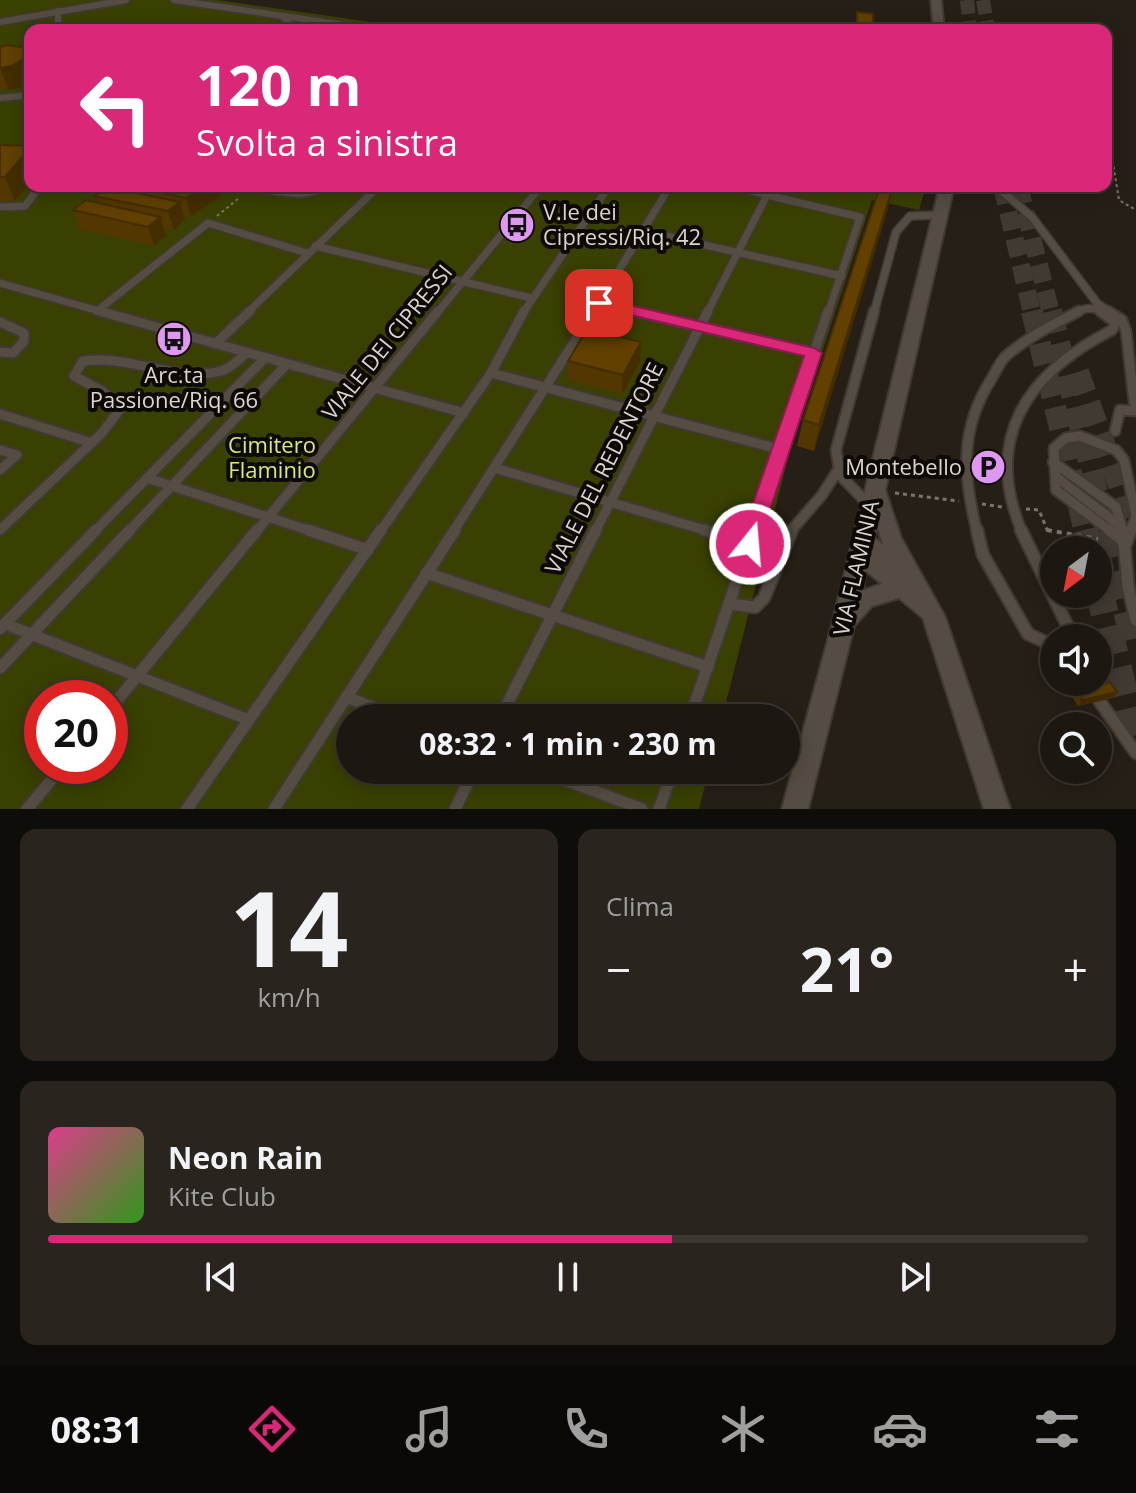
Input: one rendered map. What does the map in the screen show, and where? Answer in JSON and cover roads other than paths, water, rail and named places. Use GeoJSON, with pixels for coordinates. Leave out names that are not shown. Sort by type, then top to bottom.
{"type":"FeatureCollection","features":[{"type":"Feature","properties":{"kind":"street"},"geometry":{"type":"LineString","coordinates":[[937,3],[939,24]]}},
{"type":"Feature","properties":{"kind":"street","name":"VIA FLAMINIA"},"geometry":{"type":"LineString","coordinates":[[795,809],[843,625],[946,192]]}},
{"type":"Feature","properties":{"kind":"street"},"geometry":{"type":"LineString","coordinates":[[872,496],[908,580],[934,617],[997,809]]}},
{"type":"Feature","properties":{"kind":"street"},"geometry":{"type":"LineString","coordinates":[[860,546],[908,580]]}},
{"type":"Feature","properties":{"kind":"street"},"geometry":{"type":"LineString","coordinates":[[843,625],[858,603],[868,595],[908,580]]}},
{"type":"Feature","properties":{"kind":"lane"},"geometry":{"type":"LineString","coordinates":[[0,22],[126,0]]}},
{"type":"Feature","properties":{"kind":"lane"},"geometry":{"type":"LineString","coordinates":[[174,0],[338,24]]}},
{"type":"Feature","properties":{"kind":"lane"},"geometry":{"type":"LineString","coordinates":[[58,11],[58,24]]}},
{"type":"Feature","properties":{"kind":"lane"},"geometry":{"type":"LineString","coordinates":[[272,14],[290,21],[286,24]]}},
{"type":"Feature","properties":{"kind":"lane"},"geometry":{"type":"LineString","coordinates":[[0,98],[24,96]]}},
{"type":"Feature","properties":{"kind":"lane"},"geometry":{"type":"LineString","coordinates":[[0,207],[25,206],[36,192]]}},
{"type":"Feature","properties":{"kind":"lane"},"geometry":{"type":"LineString","coordinates":[[275,192],[299,196],[315,192]]}},
{"type":"Feature","properties":{"kind":"lane"},"geometry":{"type":"LineString","coordinates":[[215,344],[373,192]]}},
{"type":"Feature","properties":{"kind":"lane","name":"VIALE DEI CIPRESSI"},"geometry":{"type":"LineString","coordinates":[[128,687],[536,192]]}},
{"type":"Feature","properties":{"kind":"lane"},"geometry":{"type":"LineString","coordinates":[[187,809],[464,413],[491,373],[531,298],[605,192]]}},
{"type":"Feature","properties":{"kind":"lane"},"geometry":{"type":"LineString","coordinates":[[274,809],[547,388],[666,192]]}},
{"type":"Feature","properties":{"kind":"lane","name":"VIALE DEL REDENTORE"},"geometry":{"type":"LineString","coordinates":[[507,704],[767,192]]}},
{"type":"Feature","properties":{"kind":"lane"},"geometry":{"type":"LineString","coordinates":[[695,704],[860,217],[775,192]]}},
{"type":"Feature","properties":{"kind":"lane"},"geometry":{"type":"LineString","coordinates":[[1003,192],[1032,217],[1097,303],[1122,320],[1131,366],[1128,387],[1135,410],[1120,410],[1115,431]]}},
{"type":"Feature","properties":{"kind":"lane"},"geometry":{"type":"LineString","coordinates":[[872,496],[845,483],[838,470],[836,450],[896,232],[910,216],[940,215]]}},
{"type":"Feature","properties":{"kind":"lane"},"geometry":{"type":"LineString","coordinates":[[97,311],[208,223],[307,253]]}},
{"type":"Feature","properties":{"kind":"lane"},"geometry":{"type":"LineString","coordinates":[[643,231],[842,276]]}},
{"type":"Feature","properties":{"kind":"lane"},"geometry":{"type":"LineString","coordinates":[[315,246],[531,298]]}},
{"type":"Feature","properties":{"kind":"lane"},"geometry":{"type":"LineString","coordinates":[[0,283],[464,413]]}},
{"type":"Feature","properties":{"kind":"lane"},"geometry":{"type":"LineString","coordinates":[[599,303],[814,353]]}},
{"type":"Feature","properties":{"kind":"lane"},"geometry":{"type":"LineString","coordinates":[[1040,640],[1028,634],[983,555],[967,492],[967,430],[985,388],[1004,358],[1048,327],[1082,309],[1098,309],[1116,323],[1112,330],[1082,344],[1043,374],[1021,405],[1010,439],[1008,467],[1012,505],[1032,559],[1066,624]]}},
{"type":"Feature","properties":{"kind":"lane"},"geometry":{"type":"LineString","coordinates":[[0,322],[24,333],[24,341],[13,353],[0,352]]}},
{"type":"Feature","properties":{"kind":"lane"},"geometry":{"type":"LineString","coordinates":[[0,530],[92,443],[121,408],[102,391],[74,376],[83,361],[103,356],[196,374],[224,371],[247,353]]}},
{"type":"Feature","properties":{"kind":"lane"},"geometry":{"type":"LineString","coordinates":[[249,720],[32,634],[2,626],[265,358]]}},
{"type":"Feature","properties":{"kind":"lane"},"geometry":{"type":"LineString","coordinates":[[0,668],[287,364]]}},
{"type":"Feature","properties":{"kind":"lane"},"geometry":{"type":"LineString","coordinates":[[491,373],[779,449]]}},
{"type":"Feature","properties":{"kind":"lane"},"geometry":{"type":"LineString","coordinates":[[0,414],[92,443]]}},
{"type":"Feature","properties":{"kind":"lane"},"geometry":{"type":"LineString","coordinates":[[1080,436],[1116,450],[1124,460],[1136,516],[1126,543],[1056,490],[1054,448],[1066,438],[1080,436]]}},
{"type":"Feature","properties":{"kind":"lane"},"geometry":{"type":"LineString","coordinates":[[0,450],[17,455],[0,470]]}},
{"type":"Feature","properties":{"kind":"lane"},"geometry":{"type":"LineString","coordinates":[[1053,462],[1116,507],[1126,543],[1128,586],[1136,620]]}},
{"type":"Feature","properties":{"kind":"lane"},"geometry":{"type":"LineString","coordinates":[[495,468],[750,544]]}},
{"type":"Feature","properties":{"kind":"lane"},"geometry":{"type":"LineString","coordinates":[[729,604],[755,607],[764,598],[789,534],[822,495],[838,470]]}},
{"type":"Feature","properties":{"kind":"lane"},"geometry":{"type":"LineString","coordinates":[[1056,477],[1119,525]]}},
{"type":"Feature","properties":{"kind":"lane"},"geometry":{"type":"LineString","coordinates":[[147,478],[368,550]]}},
{"type":"Feature","properties":{"kind":"lane"},"geometry":{"type":"LineString","coordinates":[[426,573],[708,667]]}},
{"type":"Feature","properties":{"kind":"lane"},"geometry":{"type":"LineString","coordinates":[[1096,696],[1136,753]]}},
{"type":"Feature","properties":{"kind":"lane"},"geometry":{"type":"LineString","coordinates":[[346,697],[364,704]]}},
{"type":"Feature","properties":{"kind":"lane"},"geometry":{"type":"LineString","coordinates":[[27,809],[48,784]]}},
{"type":"Feature","properties":{"kind":"lane"},"geometry":{"type":"LineString","coordinates":[[455,809],[467,784]]}},
{"type":"Feature","properties":{"kind":"lane"},"geometry":{"type":"LineString","coordinates":[[576,784],[642,809]]}},
{"type":"Feature","properties":{"kind":"lane"},"geometry":{"type":"LineString","coordinates":[[659,809],[668,784]]}},
{"type":"Feature","properties":{"kind":"tunnel"},"geometry":{"type":"LineString","coordinates":[[967,0],[969,24]]}},
{"type":"Feature","properties":{"kind":"tunnel"},"geometry":{"type":"LineString","coordinates":[[983,0],[987,24]]}},
{"type":"Feature","properties":{"kind":"tunnel"},"geometry":{"type":"LineString","coordinates":[[1003,192],[1032,313]]}},
{"type":"Feature","properties":{"kind":"tunnel"},"geometry":{"type":"LineString","coordinates":[[1021,192],[1051,313]]}},
{"type":"Feature","properties":{"kind":"tunnel"},"geometry":{"type":"LineString","coordinates":[[1032,311],[1085,532]]}},
{"type":"Feature","properties":{"kind":"tunnel"},"geometry":{"type":"LineString","coordinates":[[1051,311],[1107,532]]}},
{"type":"Feature","properties":{"kind":"tunnel"},"geometry":{"type":"LineString","coordinates":[[1078,372],[1136,532]]}},
{"type":"Feature","properties":{"kind":"tunnel"},"geometry":{"type":"LineString","coordinates":[[1084,530],[1086,536]]}},
{"type":"Feature","properties":{"kind":"tunnel"},"geometry":{"type":"LineString","coordinates":[[1107,530],[1136,646]]}},
{"type":"Feature","properties":{"kind":"tunnel"},"geometry":{"type":"LineString","coordinates":[[1103,608],[1136,743]]}},
{"type":"Feature","properties":{"kind":"place","name":"V.le dei Cipressi/Riq. 42"},"geometry":{"type":"Point","coordinates":[517,225]}},
{"type":"Feature","properties":{"kind":"place","name":"Arc.ta Passione/Riq. 66"},"geometry":{"type":"Point","coordinates":[174,339]}},
{"type":"Feature","properties":{"kind":"place","name":"Montebello"},"geometry":{"type":"Point","coordinates":[988,467]}},
{"type":"Feature","properties":{"kind":"park label","name":"Cimitero Flaminio"},"geometry":{"type":"Point","coordinates":[272,458]}}]}
